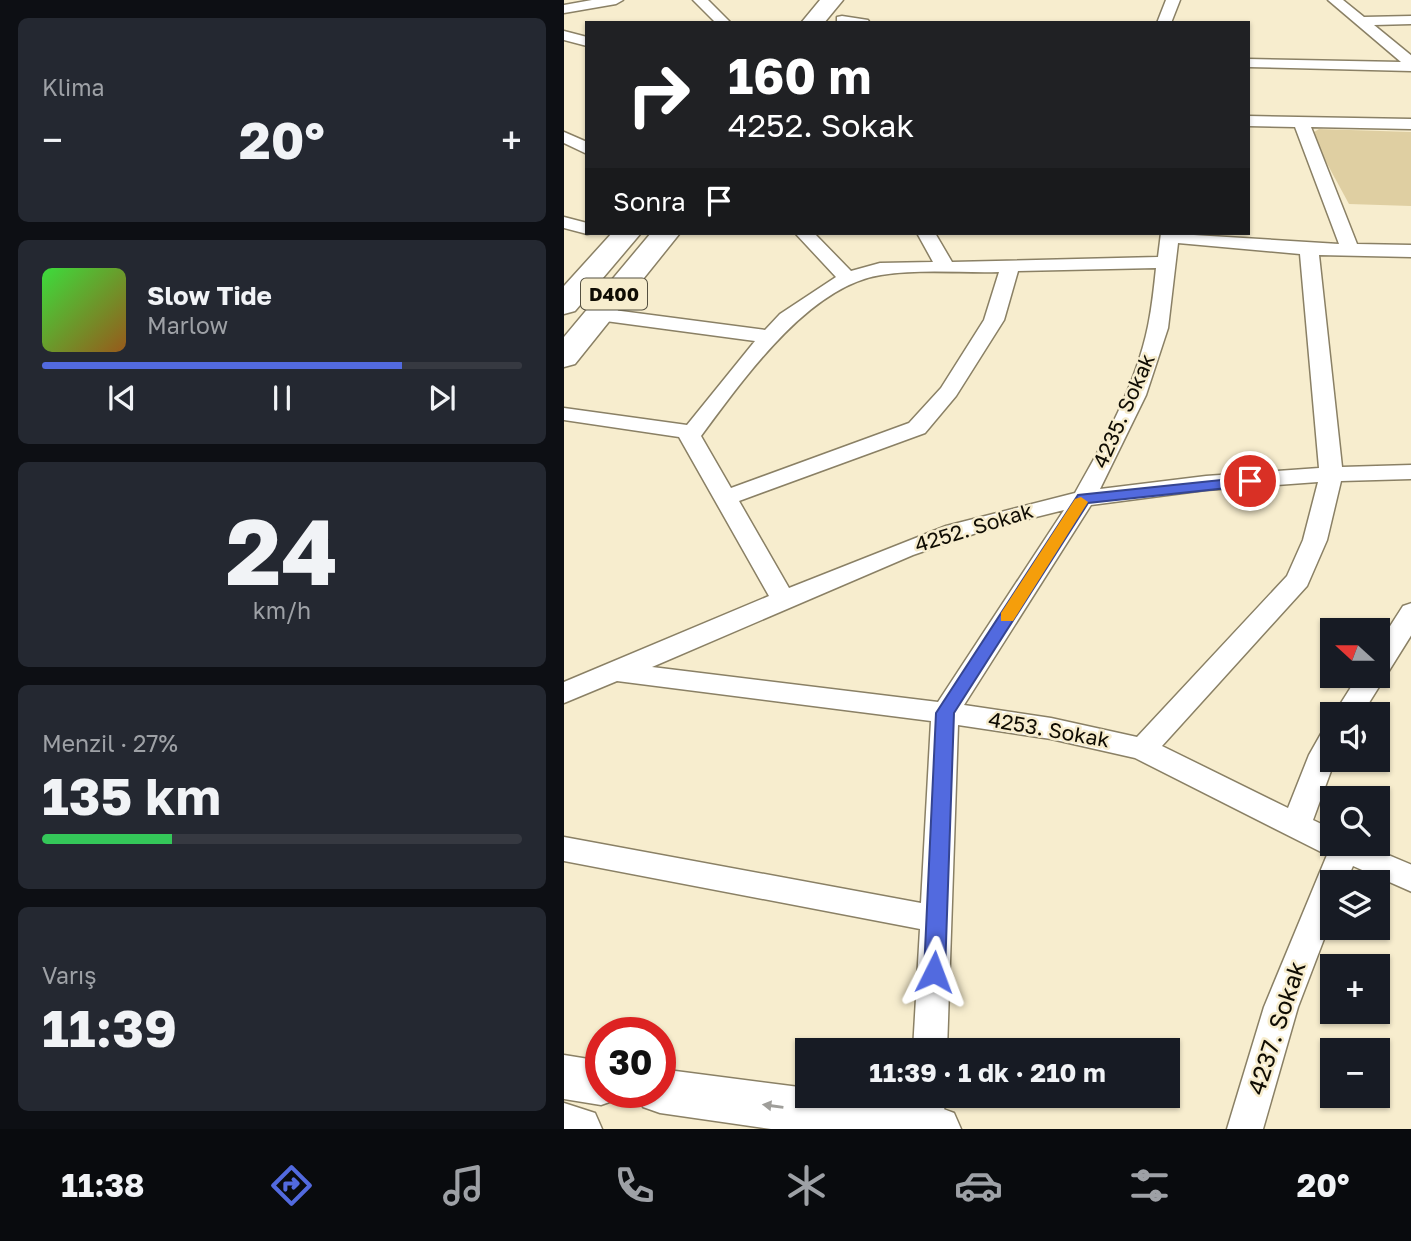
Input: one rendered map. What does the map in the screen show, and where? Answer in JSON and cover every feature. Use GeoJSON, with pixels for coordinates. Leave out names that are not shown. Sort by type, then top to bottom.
{"type":"FeatureCollection","features":[{"type":"Feature","properties":{"kind":"highway"},"geometry":{"type":"LineString","coordinates":[[814,21],[832,0]]}},
{"type":"Feature","properties":{"kind":"highway"},"geometry":{"type":"LineString","coordinates":[[848,21],[859,0]]}},
{"type":"Feature","properties":{"kind":"highway","name":"D400"},"geometry":{"type":"LineString","coordinates":[[564,305],[616,235]]}},
{"type":"Feature","properties":{"kind":"highway","name":"D400"},"geometry":{"type":"LineString","coordinates":[[564,357],[664,235]]}},
{"type":"Feature","properties":{"kind":"main road"},"geometry":{"type":"LineString","coordinates":[[564,1077],[585,1080]]}},
{"type":"Feature","properties":{"kind":"main road"},"geometry":{"type":"LineString","coordinates":[[676,1093],[931,1117]]}},
{"type":"Feature","properties":{"kind":"main road"},"geometry":{"type":"LineString","coordinates":[[564,1126],[578,1129]]}},
{"type":"Feature","properties":{"kind":"street"},"geometry":{"type":"LineString","coordinates":[[566,8],[583,0]]}},
{"type":"Feature","properties":{"kind":"street"},"geometry":{"type":"LineString","coordinates":[[566,8],[616,0]]}},
{"type":"Feature","properties":{"kind":"street"},"geometry":{"type":"LineString","coordinates":[[700,0],[722,21]]}},
{"type":"Feature","properties":{"kind":"street"},"geometry":{"type":"LineString","coordinates":[[1165,21],[1173,0]]}},
{"type":"Feature","properties":{"kind":"street"},"geometry":{"type":"LineString","coordinates":[[1335,0],[1412,65]]}},
{"type":"Feature","properties":{"kind":"street"},"geometry":{"type":"LineString","coordinates":[[1358,21],[1412,20]]}},
{"type":"Feature","properties":{"kind":"street"},"geometry":{"type":"LineString","coordinates":[[564,35],[585,41]]}},
{"type":"Feature","properties":{"kind":"street"},"geometry":{"type":"LineString","coordinates":[[1250,63],[1412,65]]}},
{"type":"Feature","properties":{"kind":"street"},"geometry":{"type":"LineString","coordinates":[[1250,121],[1412,124]]}},
{"type":"Feature","properties":{"kind":"street"},"geometry":{"type":"LineString","coordinates":[[1301,122],[1350,250]]}},
{"type":"Feature","properties":{"kind":"street"},"geometry":{"type":"LineString","coordinates":[[564,137],[585,148]]}},
{"type":"Feature","properties":{"kind":"street"},"geometry":{"type":"LineString","coordinates":[[564,222],[585,228]]}},
{"type":"Feature","properties":{"kind":"street"},"geometry":{"type":"LineString","coordinates":[[806,235],[847,278]]}},
{"type":"Feature","properties":{"kind":"street"},"geometry":{"type":"LineString","coordinates":[[927,235],[945,266]]}},
{"type":"Feature","properties":{"kind":"street"},"geometry":{"type":"LineString","coordinates":[[784,600],[690,436],[735,376],[787,318],[847,278],[880,269],[1009,265],[1168,244],[1412,251]]}},
{"type":"Feature","properties":{"kind":"street","name":"4235. Sokak"},"geometry":{"type":"LineString","coordinates":[[945,713],[1083,499],[1111,449],[1158,328],[1168,244]]}},
{"type":"Feature","properties":{"kind":"street"},"geometry":{"type":"LineString","coordinates":[[1143,749],[1298,580],[1315,540],[1331,474],[1309,249]]}},
{"type":"Feature","properties":{"kind":"street"},"geometry":{"type":"LineString","coordinates":[[726,498],[918,428],[949,391],[994,320],[1007,283],[1009,265]]}},
{"type":"Feature","properties":{"kind":"street"},"geometry":{"type":"LineString","coordinates":[[598,314],[771,337]]}},
{"type":"Feature","properties":{"kind":"street"},"geometry":{"type":"LineString","coordinates":[[564,414],[693,432]]}},
{"type":"Feature","properties":{"kind":"street","name":"4252. Sokak"},"geometry":{"type":"LineString","coordinates":[[565,696],[784,600],[933,538],[982,522],[1083,499],[1331,474],[1412,472]]}},
{"type":"Feature","properties":{"kind":"street"},"geometry":{"type":"LineString","coordinates":[[1390,649],[1407,626]]}},
{"type":"Feature","properties":{"kind":"street","name":"4253. Sokak"},"geometry":{"type":"LineString","coordinates":[[619,672],[1052,728],[1143,749],[1320,836]]}},
{"type":"Feature","properties":{"kind":"street"},"geometry":{"type":"LineString","coordinates":[[931,1038],[945,713]]}},
{"type":"Feature","properties":{"kind":"street"},"geometry":{"type":"LineString","coordinates":[[1297,824],[1320,763]]}},
{"type":"Feature","properties":{"kind":"street"},"geometry":{"type":"LineString","coordinates":[[564,849],[937,919]]}},
{"type":"Feature","properties":{"kind":"street","name":"4237. Sokak"},"geometry":{"type":"LineString","coordinates":[[1245,1129],[1281,1007],[1332,856]]}},
{"type":"Feature","properties":{"kind":"street","name":"4253. Sokak"},"geometry":{"type":"LineString","coordinates":[[1361,856],[1412,879]]}},
{"type":"Feature","properties":{"kind":"shaded area"},"geometry":{"type":"Polygon","coordinates":[[[1319,129],[1411,132],[1411,206],[1349,204],[1311,134],[1319,129]]]}},
{"type":"Feature","properties":{"kind":"slow traffic"},"geometry":{"type":"LineString","coordinates":[[1007,617],[1081,502]]}},
{"type":"Feature","properties":{"kind":"route"},"geometry":{"type":"LineString","coordinates":[[934,972],[945,713],[972,670],[1083,499],[1250,481]]}}]}
